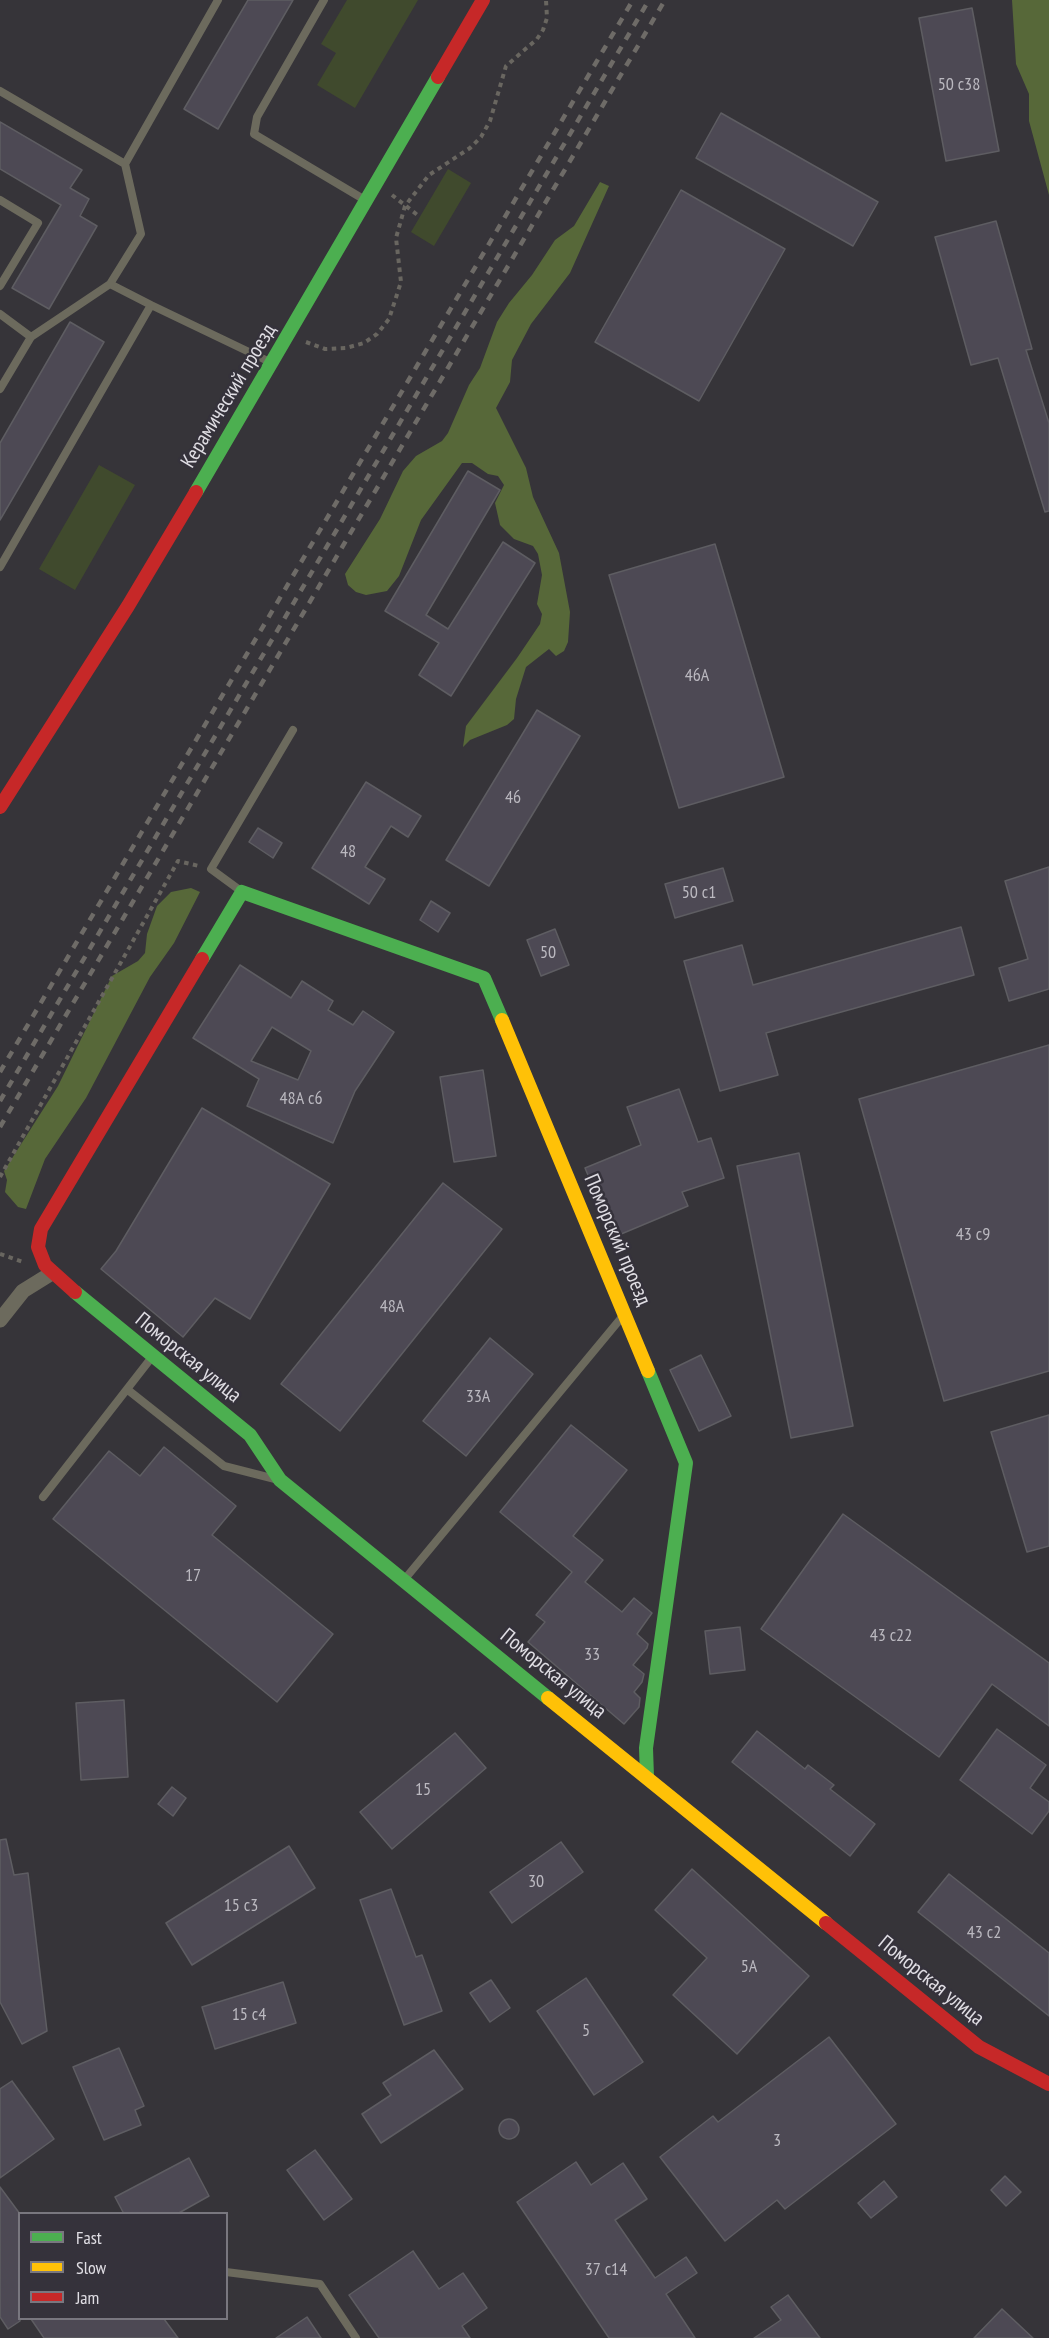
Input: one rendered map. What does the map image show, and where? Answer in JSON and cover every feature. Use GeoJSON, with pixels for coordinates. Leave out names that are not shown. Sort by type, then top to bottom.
{"type":"FeatureCollection","features":[{"type":"Feature","properties":{"kind":"street","name":"Керамический проезд"},"geometry":{"type":"LineString","coordinates":[[0,807],[128,606],[483,0]]}},
{"type":"Feature","properties":{"kind":"street"},"geometry":{"type":"LineString","coordinates":[[0,1320],[23,1291],[52,1273],[40,1257],[38,1247],[40,1229],[242,892]]}},
{"type":"Feature","properties":{"kind":"street","name":"Поморский проезд"},"geometry":{"type":"LineString","coordinates":[[242,892],[484,978],[686,1463],[646,1748],[647,1777]]}},
{"type":"Feature","properties":{"kind":"street","name":"Поморская улица"},"geometry":{"type":"LineString","coordinates":[[52,1273],[250,1436],[280,1480],[404,1581],[979,2047],[1049,2084]]}},
{"type":"Feature","properties":{"kind":"lane"},"geometry":{"type":"LineString","coordinates":[[0,389],[31,337],[110,284],[141,234],[125,164],[218,0]]}},
{"type":"Feature","properties":{"kind":"lane"},"geometry":{"type":"LineString","coordinates":[[324,0],[257,117],[254,134],[367,201]]}},
{"type":"Feature","properties":{"kind":"lane"},"geometry":{"type":"LineString","coordinates":[[0,92],[125,164]]}},
{"type":"Feature","properties":{"kind":"lane"},"geometry":{"type":"LineString","coordinates":[[0,200],[38,222],[0,286]]}},
{"type":"Feature","properties":{"kind":"lane"},"geometry":{"type":"LineString","coordinates":[[110,284],[272,363]]}},
{"type":"Feature","properties":{"kind":"lane"},"geometry":{"type":"LineString","coordinates":[[0,567],[151,305]]}},
{"type":"Feature","properties":{"kind":"lane"},"geometry":{"type":"LineString","coordinates":[[0,314],[31,337]]}},
{"type":"Feature","properties":{"kind":"lane"},"geometry":{"type":"LineString","coordinates":[[242,892],[211,869],[293,730]]}},
{"type":"Feature","properties":{"kind":"lane"},"geometry":{"type":"LineString","coordinates":[[404,1581],[625,1313]]}},
{"type":"Feature","properties":{"kind":"lane"},"geometry":{"type":"LineString","coordinates":[[43,1497],[153,1356]]}},
{"type":"Feature","properties":{"kind":"lane"},"geometry":{"type":"LineString","coordinates":[[128,1390],[224,1466],[280,1480]]}},
{"type":"Feature","properties":{"kind":"lane"},"geometry":{"type":"LineString","coordinates":[[228,2272],[320,2284],[356,2338]]}},
{"type":"Feature","properties":{"kind":"path"},"geometry":{"type":"LineString","coordinates":[[305,342],[325,349],[346,348],[364,343],[377,334],[389,319],[401,282],[396,238],[405,206],[429,175],[470,148],[481,137],[490,121],[506,66],[537,39],[543,30],[547,18],[546,0]]}},
{"type":"Feature","properties":{"kind":"path"},"geometry":{"type":"LineString","coordinates":[[394,197],[420,217]]}},
{"type":"Feature","properties":{"kind":"path"},"geometry":{"type":"LineString","coordinates":[[0,1177],[178,861],[211,869]]}},
{"type":"Feature","properties":{"kind":"green space"},"geometry":{"type":"Polygon","coordinates":[[[347,0],[418,0],[355,108],[317,85],[336,53],[321,44],[347,0]]]}},
{"type":"Feature","properties":{"kind":"green space"},"geometry":{"type":"Polygon","coordinates":[[[1012,0],[1049,0],[1049,195],[1029,121],[1029,94],[1016,64],[1012,0]]]}},
{"type":"Feature","properties":{"kind":"green space"},"geometry":{"type":"Polygon","coordinates":[[[448,169],[471,183],[434,246],[411,232],[448,169]]]}},
{"type":"Feature","properties":{"kind":"green space"},"geometry":{"type":"Polygon","coordinates":[[[600,182],[609,186],[570,273],[531,324],[512,360],[510,382],[496,408],[526,468],[533,497],[559,553],[570,612],[568,642],[564,651],[556,656],[549,649],[526,667],[516,699],[514,719],[507,725],[470,740],[463,747],[466,726],[517,658],[540,624],[542,614],[537,604],[542,575],[538,554],[533,546],[514,539],[500,525],[495,503],[504,485],[498,476],[488,474],[472,463],[462,463],[421,520],[399,576],[387,591],[366,595],[356,592],[348,585],[345,574],[380,519],[403,471],[416,456],[442,441],[448,433],[469,385],[480,368],[497,322],[509,303],[532,275],[555,240],[574,226],[600,182]]]}},
{"type":"Feature","properties":{"kind":"green space"},"geometry":{"type":"Polygon","coordinates":[[[99,465],[135,485],[75,590],[39,569],[99,465]]]}},
{"type":"Feature","properties":{"kind":"green space"},"geometry":{"type":"Polygon","coordinates":[[[191,888],[200,892],[174,943],[150,977],[86,1098],[45,1159],[26,1209],[18,1207],[5,1192],[7,1180],[4,1171],[58,1086],[112,976],[138,961],[145,953],[147,934],[157,906],[171,892],[191,888]]]}},
{"type":"Feature","properties":{"kind":"building"},"geometry":{"type":"Polygon","coordinates":[[[248,0],[293,0],[218,129],[184,109],[248,0]]]}},
{"type":"Feature","properties":{"kind":"building"},"geometry":{"type":"Polygon","coordinates":[[[972,8],[999,151],[946,161],[919,18],[972,8]]]}},
{"type":"Feature","properties":{"kind":"building"},"geometry":{"type":"Polygon","coordinates":[[[721,113],[878,202],[853,246],[696,158],[721,113]]]}},
{"type":"Feature","properties":{"kind":"building"},"geometry":{"type":"Polygon","coordinates":[[[0,122],[82,170],[70,188],[89,199],[80,216],[97,226],[49,309],[12,288],[61,205],[0,169],[0,122]]]}},
{"type":"Feature","properties":{"kind":"building"},"geometry":{"type":"Polygon","coordinates":[[[681,190],[785,249],[699,401],[595,342],[681,190]]]}},
{"type":"Feature","properties":{"kind":"building"},"geometry":{"type":"Polygon","coordinates":[[[996,221],[1032,349],[1026,350],[1049,423],[1049,511],[1045,512],[998,358],[971,365],[935,237],[996,221]]]}},
{"type":"Feature","properties":{"kind":"building"},"geometry":{"type":"Polygon","coordinates":[[[70,322],[104,342],[0,520],[0,443],[70,322]]]}},
{"type":"Feature","properties":{"kind":"building"},"geometry":{"type":"Polygon","coordinates":[[[468,471],[500,490],[426,615],[448,629],[503,542],[535,563],[451,696],[419,675],[439,643],[385,611],[468,471]]]}},
{"type":"Feature","properties":{"kind":"building"},"geometry":{"type":"Polygon","coordinates":[[[715,544],[784,777],[679,808],[609,575],[715,544]]]}},
{"type":"Feature","properties":{"kind":"building"},"geometry":{"type":"Polygon","coordinates":[[[537,710],[580,736],[489,886],[446,860],[537,710]]]}},
{"type":"Feature","properties":{"kind":"building"},"geometry":{"type":"Polygon","coordinates":[[[366,782],[421,816],[408,837],[391,826],[365,867],[385,879],[369,904],[312,868],[366,782]]]}},
{"type":"Feature","properties":{"kind":"building"},"geometry":{"type":"Polygon","coordinates":[[[258,828],[282,843],[273,858],[249,842],[258,828]]]}},
{"type":"Feature","properties":{"kind":"building"},"geometry":{"type":"Polygon","coordinates":[[[1049,867],[1049,989],[1009,1001],[999,968],[1028,959],[1005,881],[1049,867]]]}},
{"type":"Feature","properties":{"kind":"building"},"geometry":{"type":"Polygon","coordinates":[[[723,868],[733,901],[675,918],[665,884],[723,868]]]}},
{"type":"Feature","properties":{"kind":"building"},"geometry":{"type":"Polygon","coordinates":[[[431,901],[450,913],[438,932],[420,920],[431,901]]]}},
{"type":"Feature","properties":{"kind":"building"},"geometry":{"type":"Polygon","coordinates":[[[961,927],[974,975],[766,1033],[778,1075],[720,1091],[684,961],[742,945],[753,985],[961,927]]]}},
{"type":"Feature","properties":{"kind":"building"},"geometry":{"type":"Polygon","coordinates":[[[555,929],[569,965],[541,976],[527,940],[555,929]]]}},
{"type":"Feature","properties":{"kind":"building"},"geometry":{"type":"Polygon","coordinates":[[[240,965],[291,998],[302,981],[333,1001],[328,1010],[353,1025],[363,1011],[394,1032],[355,1091],[333,1143],[247,1106],[259,1079],[193,1038],[240,965]],[[272,1027],[251,1061],[298,1080],[311,1051],[272,1027]]]}},
{"type":"Feature","properties":{"kind":"building"},"geometry":{"type":"Polygon","coordinates":[[[1049,1045],[1049,1371],[944,1401],[859,1099],[1049,1045]]]}},
{"type":"Feature","properties":{"kind":"building"},"geometry":{"type":"Polygon","coordinates":[[[483,1070],[496,1156],[454,1162],[440,1077],[483,1070]]]}},
{"type":"Feature","properties":{"kind":"building"},"geometry":{"type":"Polygon","coordinates":[[[679,1089],[698,1142],[711,1138],[724,1178],[682,1192],[688,1206],[614,1237],[585,1168],[641,1145],[627,1107],[679,1089]]]}},
{"type":"Feature","properties":{"kind":"building"},"geometry":{"type":"Polygon","coordinates":[[[202,1108],[330,1184],[250,1319],[215,1298],[183,1337],[101,1269],[116,1251],[202,1108]]]}},
{"type":"Feature","properties":{"kind":"building"},"geometry":{"type":"Polygon","coordinates":[[[799,1153],[853,1426],[791,1438],[737,1166],[799,1153]]]}},
{"type":"Feature","properties":{"kind":"building"},"geometry":{"type":"Polygon","coordinates":[[[443,1183],[502,1229],[340,1431],[281,1384],[443,1183]]]}},
{"type":"Feature","properties":{"kind":"building"},"geometry":{"type":"Polygon","coordinates":[[[490,1338],[533,1374],[466,1456],[423,1421],[490,1338]]]}},
{"type":"Feature","properties":{"kind":"building"},"geometry":{"type":"Polygon","coordinates":[[[701,1355],[731,1416],[699,1431],[670,1370],[701,1355]]]}},
{"type":"Feature","properties":{"kind":"building"},"geometry":{"type":"Polygon","coordinates":[[[1049,1415],[1049,1546],[1027,1552],[991,1432],[1049,1415]]]}},
{"type":"Feature","properties":{"kind":"building"},"geometry":{"type":"Polygon","coordinates":[[[571,1425],[627,1470],[573,1536],[603,1560],[585,1582],[622,1612],[634,1598],[652,1613],[637,1634],[648,1644],[633,1665],[644,1674],[642,1682],[634,1692],[640,1698],[639,1707],[624,1724],[528,1642],[545,1622],[536,1615],[572,1572],[500,1512],[571,1425]]]}},
{"type":"Feature","properties":{"kind":"building"},"geometry":{"type":"Polygon","coordinates":[[[164,1447],[236,1506],[212,1535],[333,1634],[277,1702],[53,1519],[109,1451],[140,1476],[164,1447]]]}},
{"type":"Feature","properties":{"kind":"building"},"geometry":{"type":"Polygon","coordinates":[[[843,1514],[1049,1663],[1049,1726],[992,1684],[939,1757],[761,1629],[843,1514]]]}},
{"type":"Feature","properties":{"kind":"building"},"geometry":{"type":"Polygon","coordinates":[[[740,1627],[745,1670],[710,1674],[705,1631],[740,1627]]]}},
{"type":"Feature","properties":{"kind":"building"},"geometry":{"type":"Polygon","coordinates":[[[124,1700],[128,1777],[81,1780],[76,1703],[124,1700]]]}},
{"type":"Feature","properties":{"kind":"building"},"geometry":{"type":"Polygon","coordinates":[[[997,1729],[1046,1765],[1030,1788],[1049,1802],[1049,1811],[1032,1834],[960,1780],[997,1729]]]}},
{"type":"Feature","properties":{"kind":"building"},"geometry":{"type":"Polygon","coordinates":[[[757,1731],[805,1769],[808,1765],[834,1785],[830,1789],[875,1824],[850,1856],[732,1762],[757,1731]]]}},
{"type":"Feature","properties":{"kind":"building"},"geometry":{"type":"Polygon","coordinates":[[[455,1733],[486,1768],[392,1849],[360,1812],[455,1733]]]}},
{"type":"Feature","properties":{"kind":"building"},"geometry":{"type":"Polygon","coordinates":[[[172,1787],[186,1798],[173,1816],[158,1804],[172,1787]]]}},
{"type":"Feature","properties":{"kind":"building"},"geometry":{"type":"Polygon","coordinates":[[[6,1839],[14,1875],[28,1873],[47,2031],[22,2044],[0,2002],[0,1840],[6,1839]]]}},
{"type":"Feature","properties":{"kind":"building"},"geometry":{"type":"Polygon","coordinates":[[[561,1842],[583,1872],[512,1923],[490,1892],[561,1842]]]}},
{"type":"Feature","properties":{"kind":"building"},"geometry":{"type":"Polygon","coordinates":[[[289,1846],[315,1888],[192,1965],[166,1923],[289,1846]]]}},
{"type":"Feature","properties":{"kind":"building"},"geometry":{"type":"Polygon","coordinates":[[[692,1869],[809,1976],[737,2054],[673,1995],[707,1958],[655,1910],[692,1869]]]}},
{"type":"Feature","properties":{"kind":"building"},"geometry":{"type":"Polygon","coordinates":[[[949,1874],[1049,1953],[1049,2016],[918,1912],[949,1874]]]}},
{"type":"Feature","properties":{"kind":"building"},"geometry":{"type":"Polygon","coordinates":[[[391,1889],[416,1957],[422,1955],[442,2011],[404,2025],[360,1900],[391,1889]]]}},
{"type":"Feature","properties":{"kind":"building"},"geometry":{"type":"Polygon","coordinates":[[[586,1978],[643,2062],[594,2095],[537,2011],[586,1978]]]}},
{"type":"Feature","properties":{"kind":"building"},"geometry":{"type":"Polygon","coordinates":[[[491,1980],[510,2008],[490,2022],[470,1993],[491,1980]]]}},
{"type":"Feature","properties":{"kind":"building"},"geometry":{"type":"Polygon","coordinates":[[[283,1982],[296,2023],[215,2049],[202,2007],[283,1982]]]}},
{"type":"Feature","properties":{"kind":"building"},"geometry":{"type":"Polygon","coordinates":[[[829,2037],[896,2124],[785,2209],[777,2200],[725,2241],[660,2157],[713,2116],[718,2122],[829,2037]]]}},
{"type":"Feature","properties":{"kind":"building"},"geometry":{"type":"Polygon","coordinates":[[[119,2048],[144,2106],[135,2110],[141,2125],[104,2140],[73,2067],[119,2048]]]}},
{"type":"Feature","properties":{"kind":"building"},"geometry":{"type":"Polygon","coordinates":[[[434,2050],[463,2089],[381,2143],[362,2114],[391,2095],[383,2083],[434,2050]]]}},
{"type":"Feature","properties":{"kind":"building"},"geometry":{"type":"Polygon","coordinates":[[[12,2081],[54,2139],[0,2178],[0,2089],[12,2081]]]}},
{"type":"Feature","properties":{"kind":"building"},"geometry":{"type":"Polygon","coordinates":[[[509,2119],[516,2122],[519,2129],[516,2136],[509,2139],[502,2136],[499,2129],[502,2122],[509,2119]]]}},
{"type":"Feature","properties":{"kind":"building"},"geometry":{"type":"Polygon","coordinates":[[[315,2150],[352,2199],[324,2220],[287,2170],[315,2150]]]}},
{"type":"Feature","properties":{"kind":"building"},"geometry":{"type":"Polygon","coordinates":[[[189,2158],[209,2196],[181,2212],[123,2212],[115,2197],[189,2158]]]}},
{"type":"Feature","properties":{"kind":"building"},"geometry":{"type":"Polygon","coordinates":[[[576,2162],[591,2185],[623,2163],[647,2199],[615,2220],[655,2278],[686,2257],[697,2273],[666,2294],[695,2338],[609,2338],[517,2202],[576,2162]]]}},
{"type":"Feature","properties":{"kind":"building"},"geometry":{"type":"Polygon","coordinates":[[[1005,2176],[1021,2192],[1006,2206],[991,2190],[1005,2176]]]}},
{"type":"Feature","properties":{"kind":"building"},"geometry":{"type":"Polygon","coordinates":[[[884,2181],[897,2197],[871,2218],[858,2203],[884,2181]]]}},
{"type":"Feature","properties":{"kind":"building"},"geometry":{"type":"Polygon","coordinates":[[[0,2187],[19,2212],[18,2320],[20,2321],[8,2329],[0,2317],[0,2187]]]}},
{"type":"Feature","properties":{"kind":"building"},"geometry":{"type":"Polygon","coordinates":[[[413,2251],[439,2289],[463,2273],[487,2308],[462,2326],[470,2338],[379,2338],[349,2295],[413,2251]]]}},
{"type":"Feature","properties":{"kind":"building"},"geometry":{"type":"Polygon","coordinates":[[[788,2295],[820,2338],[754,2338],[781,2320],[771,2307],[788,2295]]]}},
{"type":"Feature","properties":{"kind":"building"},"geometry":{"type":"Polygon","coordinates":[[[1002,2309],[1033,2338],[974,2338],[1002,2309]]]}},
{"type":"Feature","properties":{"kind":"building"},"geometry":{"type":"Polygon","coordinates":[[[307,2317],[321,2338],[276,2338],[307,2317]]]}},
{"type":"Feature","properties":{"kind":"building"},"geometry":{"type":"Polygon","coordinates":[[[32,2320],[165,2320],[178,2338],[44,2338],[32,2320]]]}},
{"type":"Feature","properties":{"kind":"railway"},"geometry":{"type":"LineString","coordinates":[[0,1072],[633,0]]}},
{"type":"Feature","properties":{"kind":"railway"},"geometry":{"type":"LineString","coordinates":[[0,1101],[649,0]]}},
{"type":"Feature","properties":{"kind":"railway"},"geometry":{"type":"LineString","coordinates":[[0,1127],[665,0]]}},
{"type":"Feature","properties":{"kind":"traffic: fast"},"geometry":{"type":"LineString","coordinates":[[196,492],[438,77]]}},
{"type":"Feature","properties":{"kind":"traffic: fast"},"geometry":{"type":"LineString","coordinates":[[202,959],[242,892],[484,978],[502,1020]]}},
{"type":"Feature","properties":{"kind":"traffic: fast"},"geometry":{"type":"LineString","coordinates":[[75,1292],[250,1435],[280,1480],[548,1698]]}},
{"type":"Feature","properties":{"kind":"traffic: fast"},"geometry":{"type":"LineString","coordinates":[[647,1777],[646,1748],[686,1463],[648,1371]]}},
{"type":"Feature","properties":{"kind":"traffic: slow"},"geometry":{"type":"LineString","coordinates":[[502,1020],[648,1371]]}},
{"type":"Feature","properties":{"kind":"traffic: slow"},"geometry":{"type":"LineString","coordinates":[[548,1698],[826,1923]]}},
{"type":"Feature","properties":{"kind":"traffic: jam"},"geometry":{"type":"LineString","coordinates":[[438,77],[483,0]]}},
{"type":"Feature","properties":{"kind":"traffic: jam"},"geometry":{"type":"LineString","coordinates":[[0,807],[128,606],[196,492]]}},
{"type":"Feature","properties":{"kind":"traffic: jam"},"geometry":{"type":"LineString","coordinates":[[75,1292],[45,1265],[38,1247],[41,1229],[202,959]]}},
{"type":"Feature","properties":{"kind":"traffic: jam"},"geometry":{"type":"LineString","coordinates":[[826,1923],[979,2047],[1049,2084]]}}]}
